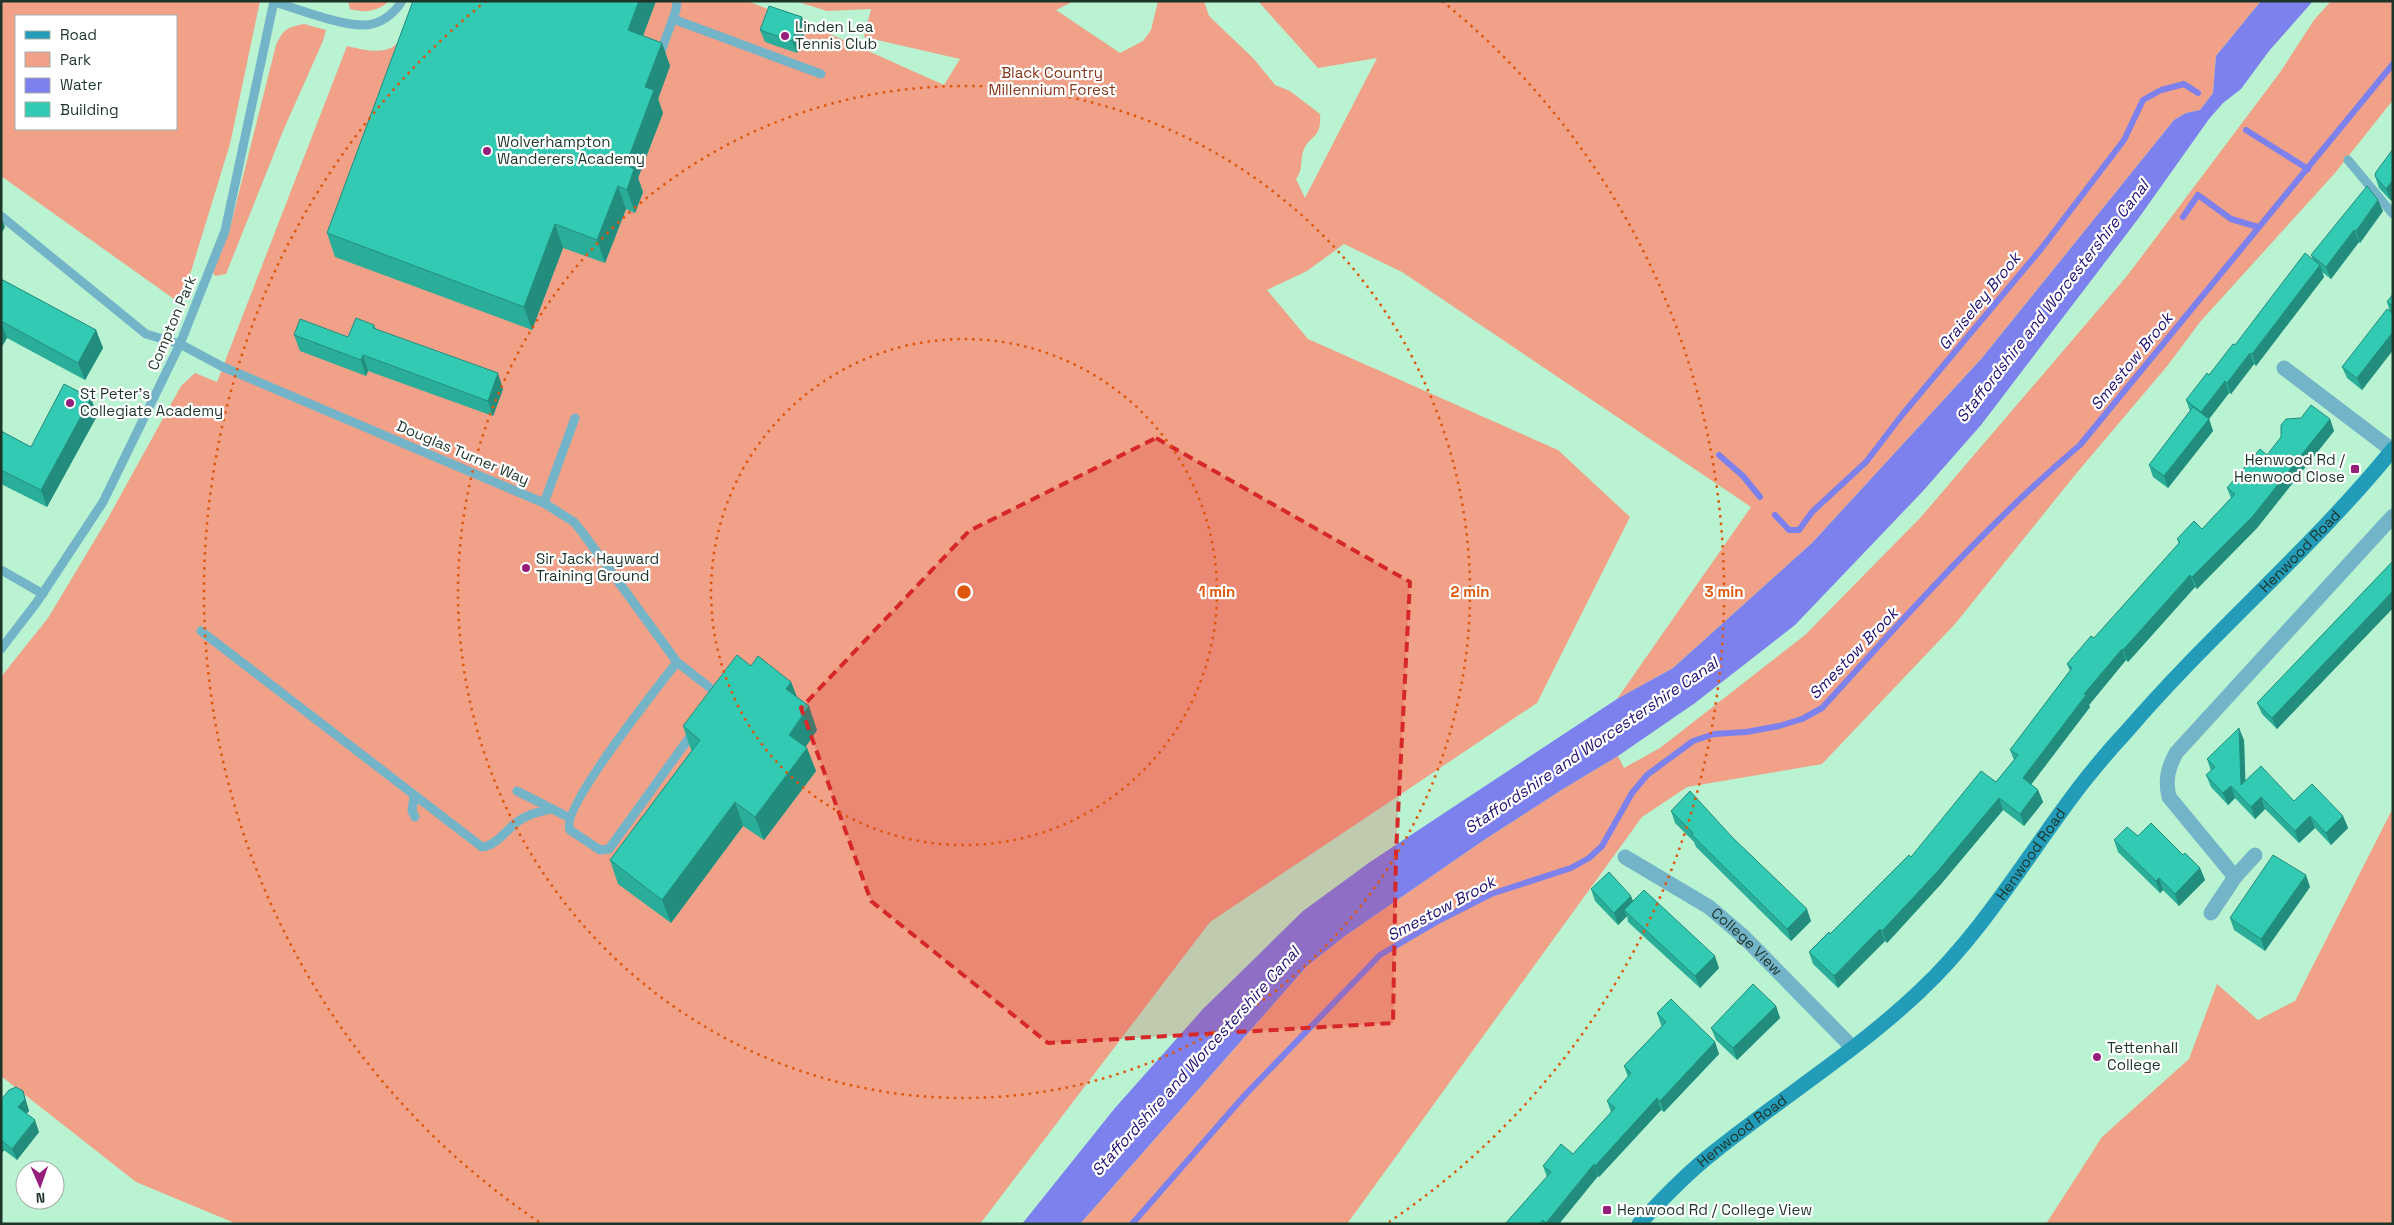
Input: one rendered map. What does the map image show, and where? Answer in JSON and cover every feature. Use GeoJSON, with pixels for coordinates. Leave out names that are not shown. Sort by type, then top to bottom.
{"type":"FeatureCollection","features":[{"type":"Feature","properties":{"kind":"main road","name":"Henwood Road"},"geometry":{"type":"LineString","coordinates":[[1639,1224],[1712,1153],[1852,1047],[1919,993],[1951,961],[2000,899],[2081,785],[2127,730],[2168,684],[2348,501],[2392,450]]}},
{"type":"Feature","properties":{"kind":"street"},"geometry":{"type":"LineString","coordinates":[[2284,368],[2392,450]]}},
{"type":"Feature","properties":{"kind":"street"},"geometry":{"type":"LineString","coordinates":[[2235,877],[2169,797],[2166,786],[2168,766],[2183,746],[2393,516]]}},
{"type":"Feature","properties":{"kind":"street"},"geometry":{"type":"LineString","coordinates":[[2211,913],[2235,877],[2255,855]]}},
{"type":"Feature","properties":{"kind":"street","name":"College View"},"geometry":{"type":"LineString","coordinates":[[1625,856],[1709,907],[1744,937],[1852,1047]]}},
{"type":"Feature","properties":{"kind":"lane"},"geometry":{"type":"LineString","coordinates":[[274,2],[364,26],[386,18],[397,10],[402,1]]}},
{"type":"Feature","properties":{"kind":"lane"},"geometry":{"type":"LineString","coordinates":[[659,57],[673,19],[677,1]]}},
{"type":"Feature","properties":{"kind":"lane","name":"Compton Park"},"geometry":{"type":"LineString","coordinates":[[1,649],[43,594],[103,502],[180,344],[225,231],[274,2]]}},
{"type":"Feature","properties":{"kind":"lane"},"geometry":{"type":"LineString","coordinates":[[673,19],[821,74]]}},
{"type":"Feature","properties":{"kind":"lane"},"geometry":{"type":"LineString","coordinates":[[2348,160],[2393,214]]}},
{"type":"Feature","properties":{"kind":"lane","name":"Douglas Turner Way"},"geometry":{"type":"LineString","coordinates":[[1,216],[146,334],[180,344],[223,367],[544,503],[574,522],[677,662],[714,691],[717,696],[710,710]]}},
{"type":"Feature","properties":{"kind":"lane"},"geometry":{"type":"LineString","coordinates":[[544,503],[575,418]]}},
{"type":"Feature","properties":{"kind":"lane"},"geometry":{"type":"LineString","coordinates":[[1,570],[43,594]]}},
{"type":"Feature","properties":{"kind":"lane"},"geometry":{"type":"LineString","coordinates":[[201,631],[482,847],[494,843],[534,812],[551,809]]}},
{"type":"Feature","properties":{"kind":"lane"},"geometry":{"type":"LineString","coordinates":[[677,662],[584,786],[570,818],[568,826],[570,830],[600,850],[609,849],[699,725]]}},
{"type":"Feature","properties":{"kind":"lane"},"geometry":{"type":"LineString","coordinates":[[517,790],[570,818]]}},
{"type":"Feature","properties":{"kind":"lane"},"geometry":{"type":"LineString","coordinates":[[414,796],[412,811],[415,817]]}},
{"type":"Feature","properties":{"kind":"highlighted area"},"geometry":{"type":"Polygon","coordinates":[[[1156,438],[1410,582],[1396,853],[1393,1023],[1048,1043],[871,901],[801,708],[969,531],[1156,438]]]}},
{"type":"Feature","properties":{"kind":"green space"},"geometry":{"type":"Polygon","coordinates":[[[1,1],[260,1],[230,144],[181,304],[1,176],[1,1]]]}},
{"type":"Feature","properties":{"kind":"green space"},"geometry":{"type":"Polygon","coordinates":[[[348,1],[389,1],[375,9],[361,11],[350,9],[348,1]]]}},
{"type":"Feature","properties":{"kind":"green space","name":"Sir Jack Hayward Training Ground"},"geometry":{"type":"Polygon","coordinates":[[[423,1],[747,1],[812,26],[944,85],[960,59],[864,37],[871,9],[827,11],[795,1],[1074,1],[1056,10],[1120,53],[1143,41],[1151,30],[1158,1],[1204,1],[1209,16],[1254,59],[1275,85],[1290,91],[1320,114],[1319,128],[1303,152],[1300,172],[1296,179],[1305,198],[1377,58],[1318,68],[1258,1],[2261,1],[2216,56],[2213,93],[2200,110],[2186,113],[2174,120],[1982,358],[1812,543],[1673,668],[1617,699],[1751,507],[1402,272],[1344,244],[1307,271],[1267,290],[1308,339],[1558,450],[1630,517],[1537,703],[1210,922],[980,1224],[237,1224],[136,1182],[1,1076],[1,677],[48,618],[108,518],[181,386],[195,373],[217,382],[347,46],[378,51],[388,49],[403,37],[423,1]]]}},
{"type":"Feature","properties":{"kind":"green space"},"geometry":{"type":"Polygon","coordinates":[[[2331,1],[2393,1],[2393,100],[2335,173],[2200,322],[2168,365],[2075,475],[1955,624],[1822,764],[1687,787],[1642,817],[1347,1224],[1080,1224],[1307,966],[1345,936],[1484,840],[1563,789],[1618,756],[1624,768],[1660,748],[1805,635],[1921,517],[2127,276],[2281,71],[2314,20],[2331,1]]]}},
{"type":"Feature","properties":{"kind":"green space"},"geometry":{"type":"Polygon","coordinates":[[[304,24],[326,30],[323,41],[283,131],[226,274],[215,276],[213,272],[229,232],[276,45],[286,30],[293,26],[304,24]]]}},
{"type":"Feature","properties":{"kind":"green space"},"geometry":{"type":"Polygon","coordinates":[[[2393,808],[2393,1224],[2046,1224],[2102,1137],[2189,1059],[2217,984],[2258,1020],[2295,1001],[2393,808]]]}},
{"type":"Feature","properties":{"kind":"water","name":"Staffordshire and Worcestershire Canal"},"geometry":{"type":"Polygon","coordinates":[[[2261,1],[2313,1],[2269,51],[2241,89],[2223,103],[2209,119],[2138,219],[1981,425],[1923,491],[1795,625],[1695,703],[1618,756],[1484,840],[1345,936],[1307,966],[1080,1224],[1022,1224],[1115,1108],[1203,1009],[1303,911],[1370,862],[1617,699],[1673,668],[1812,543],[1982,358],[2174,120],[2186,113],[2200,110],[2213,93],[2216,56],[2261,1]]]}},
{"type":"Feature","properties":{"kind":"building","name":"Wolverhampton Wanderers Academy"},"geometry":{"type":"Polygon","coordinates":[[[413,1],[639,1],[628,30],[662,43],[645,87],[654,90],[626,165],[634,169],[627,190],[618,186],[597,240],[555,224],[524,307],[327,233],[413,1]]]}},
{"type":"Feature","properties":{"kind":"building"},"geometry":{"type":"Polygon","coordinates":[[[769,6],[802,17],[792,41],[760,30],[769,6]]]}},
{"type":"Feature","properties":{"kind":"building"},"geometry":{"type":"Polygon","coordinates":[[[2393,149],[2393,180],[2386,189],[2375,176],[2393,149]]]}},
{"type":"Feature","properties":{"kind":"building"},"geometry":{"type":"Polygon","coordinates":[[[2367,186],[2378,200],[2356,231],[2354,230],[2326,267],[2311,255],[2367,186]]]}},
{"type":"Feature","properties":{"kind":"building"},"geometry":{"type":"Polygon","coordinates":[[[2305,253],[2320,265],[2252,354],[2250,353],[2227,383],[2225,381],[2201,412],[2186,400],[2207,373],[2209,375],[2233,344],[2235,345],[2305,253]]]}},
{"type":"Feature","properties":{"kind":"building"},"geometry":{"type":"Polygon","coordinates":[[[1,279],[96,330],[78,363],[1,321],[1,279]]]}},
{"type":"Feature","properties":{"kind":"building"},"geometry":{"type":"Polygon","coordinates":[[[2393,294],[2393,306],[2387,302],[2393,294]]]}},
{"type":"Feature","properties":{"kind":"building"},"geometry":{"type":"Polygon","coordinates":[[[2387,309],[2393,313],[2393,332],[2357,378],[2342,367],[2387,309]]]}},
{"type":"Feature","properties":{"kind":"building"},"geometry":{"type":"Polygon","coordinates":[[[356,318],[374,325],[373,328],[498,373],[488,401],[363,355],[361,360],[294,335],[300,319],[348,337],[356,318]]]}},
{"type":"Feature","properties":{"kind":"building"},"geometry":{"type":"Polygon","coordinates":[[[64,384],[91,398],[41,490],[1,470],[1,431],[31,447],[64,384]]]}},
{"type":"Feature","properties":{"kind":"building"},"geometry":{"type":"Polygon","coordinates":[[[2311,405],[2330,419],[2253,516],[2192,577],[2190,575],[2122,649],[2084,694],[2086,695],[2023,778],[2038,790],[2020,814],[1999,798],[1937,872],[1882,931],[1880,929],[1834,976],[1809,952],[1829,932],[1830,934],[1909,855],[1911,857],[1981,771],[1996,782],[2018,755],[2010,750],[2072,668],[2067,664],[2091,636],[2094,638],[2180,542],[2177,539],[2194,521],[2202,529],[2235,494],[2227,488],[2260,449],[2267,455],[2281,437],[2281,425],[2286,419],[2301,418],[2311,405]]]}},
{"type":"Feature","properties":{"kind":"building"},"geometry":{"type":"Polygon","coordinates":[[[2193,407],[2209,419],[2164,476],[2149,465],[2193,407]]]}},
{"type":"Feature","properties":{"kind":"building"},"geometry":{"type":"Polygon","coordinates":[[[2393,561],[2393,591],[2272,718],[2257,703],[2393,561]]]}},
{"type":"Feature","properties":{"kind":"building"},"geometry":{"type":"Polygon","coordinates":[[[737,655],[751,666],[758,656],[791,682],[786,689],[809,706],[789,735],[807,748],[755,817],[735,802],[662,900],[610,860],[700,740],[683,726],[737,655]]]}},
{"type":"Feature","properties":{"kind":"building"},"geometry":{"type":"Polygon","coordinates":[[[2239,728],[2241,785],[2261,766],[2294,801],[2312,784],[2343,816],[2326,833],[2310,816],[2295,831],[2261,797],[2251,807],[2231,786],[2223,793],[2206,775],[2215,767],[2207,759],[2239,728]]]}},
{"type":"Feature","properties":{"kind":"building"},"geometry":{"type":"Polygon","coordinates":[[[1690,791],[1732,837],[1807,909],[1787,929],[1692,835],[1693,833],[1671,811],[1690,791]]]}},
{"type":"Feature","properties":{"kind":"building"},"geometry":{"type":"Polygon","coordinates":[[[2151,823],[2183,855],[2185,853],[2200,868],[2175,894],[2159,878],[2156,881],[2114,840],[2127,827],[2138,836],[2151,823]]]}},
{"type":"Feature","properties":{"kind":"building"},"geometry":{"type":"Polygon","coordinates":[[[2273,855],[2306,875],[2261,939],[2230,918],[2273,855]]]}},
{"type":"Feature","properties":{"kind":"building"},"geometry":{"type":"Polygon","coordinates":[[[1609,872],[1631,896],[1614,913],[1591,889],[1609,872]]]}},
{"type":"Feature","properties":{"kind":"building"},"geometry":{"type":"Polygon","coordinates":[[[1644,890],[1715,956],[1695,976],[1624,910],[1644,890]]]}},
{"type":"Feature","properties":{"kind":"building"},"geometry":{"type":"Polygon","coordinates":[[[1753,984],[1776,1006],[1733,1048],[1711,1028],[1753,984]]]}},
{"type":"Feature","properties":{"kind":"building"},"geometry":{"type":"Polygon","coordinates":[[[1671,999],[1715,1042],[1660,1101],[1657,1098],[1595,1166],[1594,1164],[1546,1223],[1543,1220],[1540,1224],[1505,1224],[1551,1172],[1543,1166],[1561,1144],[1573,1154],[1615,1108],[1607,1101],[1631,1073],[1624,1066],[1666,1022],[1657,1013],[1671,999]]]}},
{"type":"Feature","properties":{"kind":"building"},"geometry":{"type":"Polygon","coordinates":[[[16,1087],[23,1091],[25,1099],[18,1107],[35,1120],[12,1149],[1,1140],[1,1100],[9,1090],[16,1087]]]}},
{"type":"Feature","properties":{"kind":"waterway","name":"Smestow Brook"},"geometry":{"type":"LineString","coordinates":[[1132,1224],[1245,1095],[1380,955],[1440,920],[1491,894],[1571,868],[1589,858],[1602,846],[1632,793],[1647,775],[1693,741],[1714,734],[1746,732],[1779,726],[1802,719],[1822,708],[1979,539],[2080,445],[2393,64]]}},
{"type":"Feature","properties":{"kind":"waterway","name":"Graiseley Brook"},"geometry":{"type":"LineString","coordinates":[[1775,515],[1789,530],[1799,530],[1812,512],[1866,462],[1902,415],[2041,249],[2124,140],[2143,100],[2161,90],[2184,84],[2198,93]]}},
{"type":"Feature","properties":{"kind":"waterway","name":"Graiseley Brook"},"geometry":{"type":"LineString","coordinates":[[2246,130],[2308,169]]}},
{"type":"Feature","properties":{"kind":"waterway"},"geometry":{"type":"LineString","coordinates":[[2183,217],[2198,195],[2231,219],[2258,227]]}},
{"type":"Feature","properties":{"kind":"waterway","name":"Graiseley Brook"},"geometry":{"type":"LineString","coordinates":[[1719,455],[1743,476],[1760,497]]}},
{"type":"Feature","properties":{"kind":"place","name":"Linden Lea Tennis Club"},"geometry":{"type":"Point","coordinates":[785,36]}},
{"type":"Feature","properties":{"kind":"place","name":"Wolverhampton Wanderers Academy"},"geometry":{"type":"Point","coordinates":[487,151]}},
{"type":"Feature","properties":{"kind":"place","name":"St Peter's Collegiate Academy"},"geometry":{"type":"Point","coordinates":[70,403]}},
{"type":"Feature","properties":{"kind":"place","name":"Henwood Rd / Henwood Close"},"geometry":{"type":"Point","coordinates":[2355,469]}},
{"type":"Feature","properties":{"kind":"place","name":"Sir Jack Hayward Training Ground"},"geometry":{"type":"Point","coordinates":[526,568]}},
{"type":"Feature","properties":{"kind":"place","name":"Tettenhall College"},"geometry":{"type":"Point","coordinates":[2097,1057]}},
{"type":"Feature","properties":{"kind":"place","name":"Henwood Rd / College View"},"geometry":{"type":"Point","coordinates":[1607,1210]}},
{"type":"Feature","properties":{"kind":"park label","name":"Black Country Millennium Forest"},"geometry":{"type":"Point","coordinates":[1052,82]}}]}
